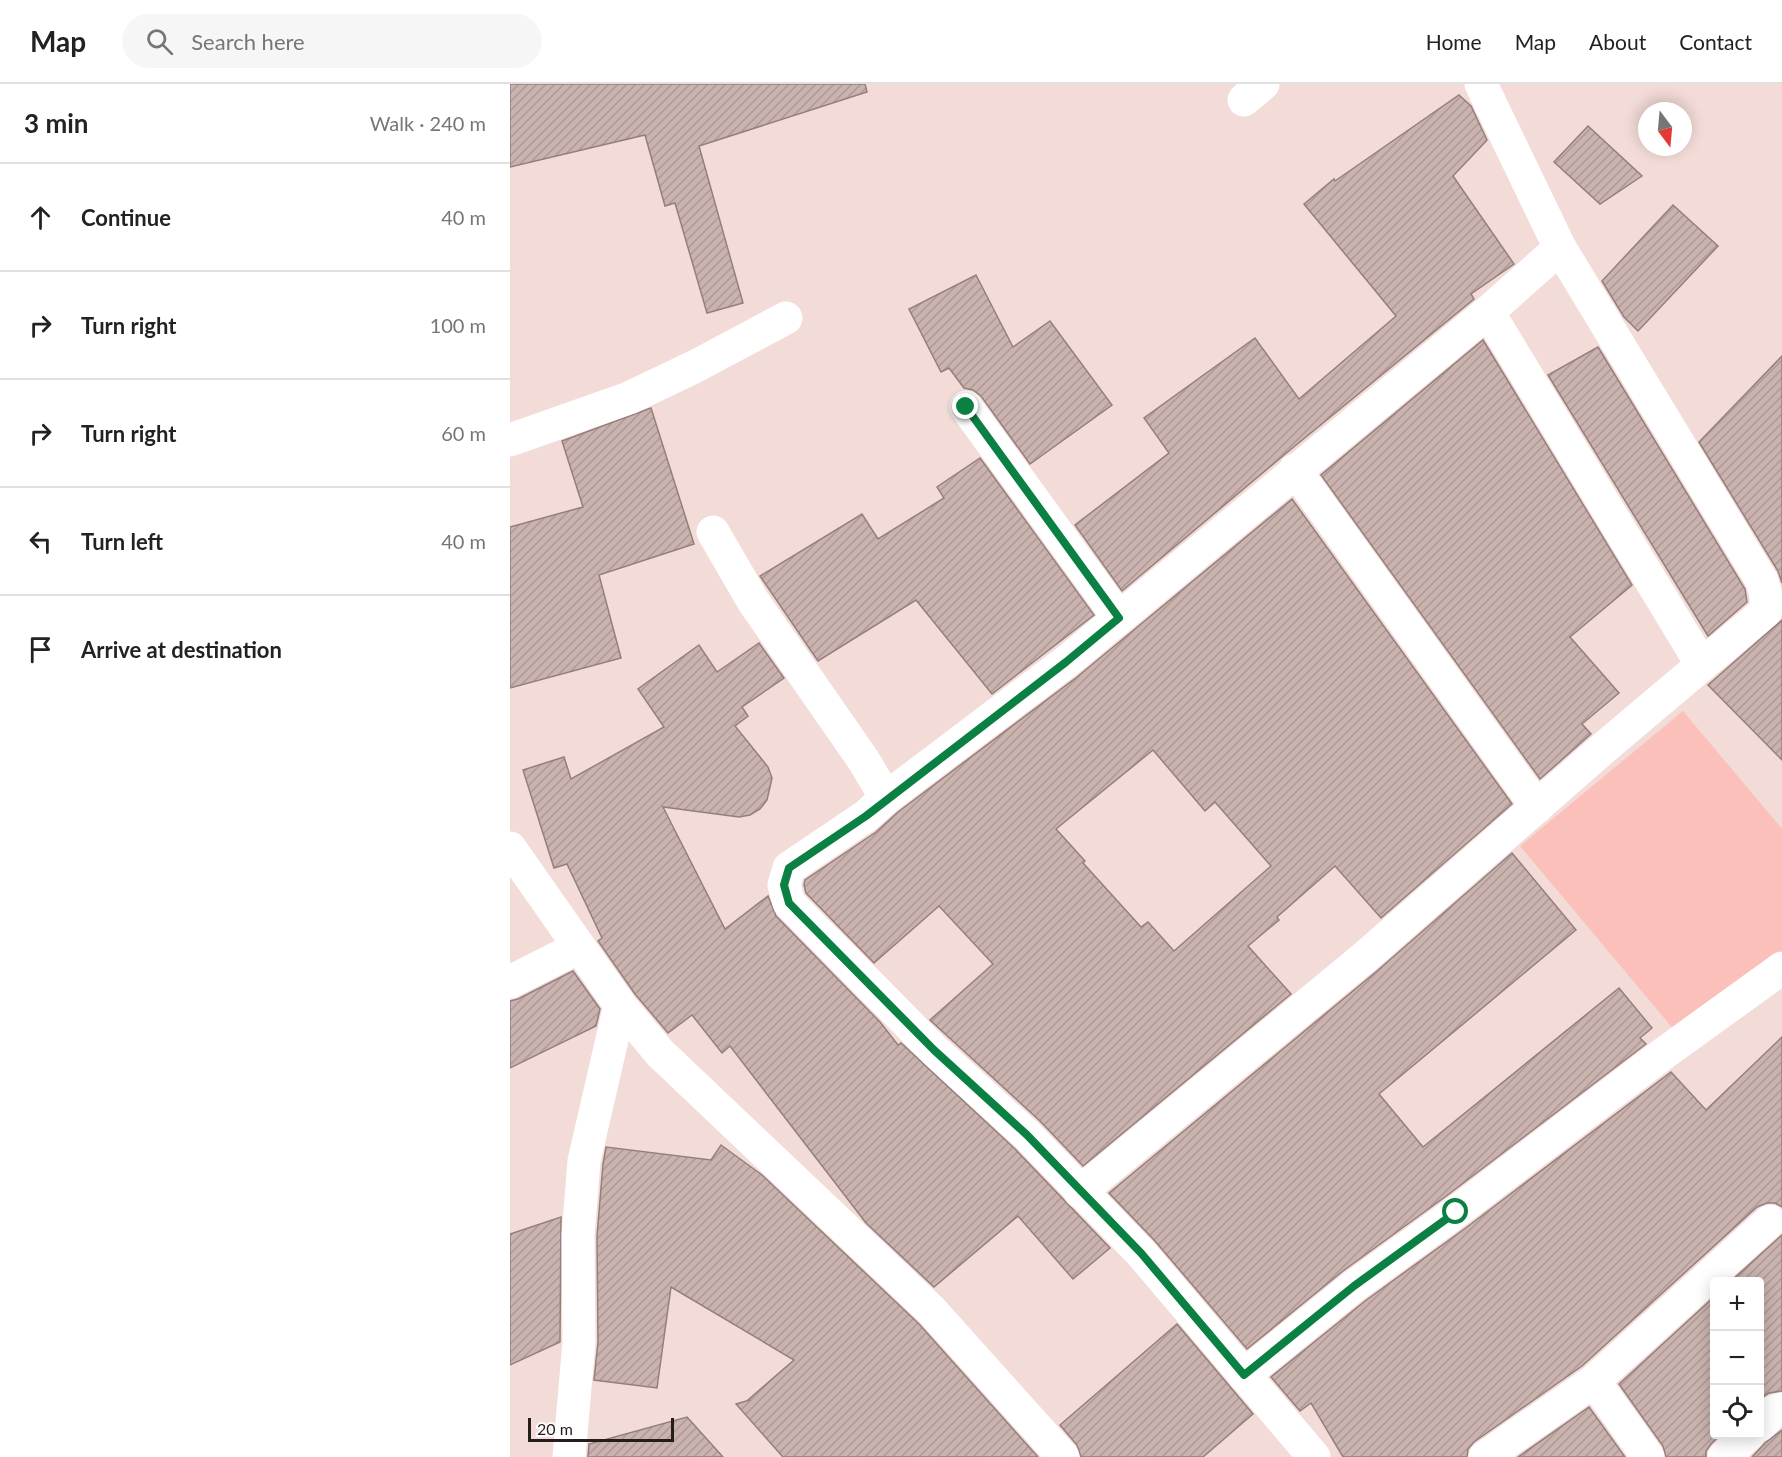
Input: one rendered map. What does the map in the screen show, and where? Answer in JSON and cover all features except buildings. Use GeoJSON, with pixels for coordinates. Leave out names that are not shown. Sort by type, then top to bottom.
{"type":"FeatureCollection","features":[{"type":"Feature","properties":{"kind":"street"},"geometry":{"type":"LineString","coordinates":[[1080,1192],[1365,957],[1766,610],[1766,595],[1762,581],[1560,248],[1481,84]]}},
{"type":"Feature","properties":{"kind":"street"},"geometry":{"type":"LineString","coordinates":[[1314,1457],[1141,1253],[1027,1135],[934,1050],[789,903],[784,885],[789,868],[866,816],[886,798],[1066,662],[1488,312],[1560,248]]}},
{"type":"Feature","properties":{"kind":"street"},"geometry":{"type":"LineString","coordinates":[[1488,312],[1702,665]]}},
{"type":"Feature","properties":{"kind":"street"},"geometry":{"type":"LineString","coordinates":[[510,440],[629,398],[694,367],[786,318]]}},
{"type":"Feature","properties":{"kind":"street"},"geometry":{"type":"LineString","coordinates":[[966,407],[1119,618]]}},
{"type":"Feature","properties":{"kind":"street"},"geometry":{"type":"LineString","coordinates":[[1295,470],[1537,807]]}},
{"type":"Feature","properties":{"kind":"street"},"geometry":{"type":"LineString","coordinates":[[713,532],[753,601],[864,761],[886,798]]}},
{"type":"Feature","properties":{"kind":"street"},"geometry":{"type":"LineString","coordinates":[[510,848],[620,1005],[660,1053],[932,1311],[1062,1457]]}},
{"type":"Feature","properties":{"kind":"street"},"geometry":{"type":"LineString","coordinates":[[510,982],[579,947]]}},
{"type":"Feature","properties":{"kind":"street"},"geometry":{"type":"LineString","coordinates":[[1244,1375],[1354,1286],[1456,1212],[1663,1054],[1782,968]]}},
{"type":"Feature","properties":{"kind":"street"},"geometry":{"type":"LineString","coordinates":[[569,1457],[579,1342],[578,1235],[584,1161],[620,1005]]}},
{"type":"Feature","properties":{"kind":"street"},"geometry":{"type":"LineString","coordinates":[[1485,1457],[1594,1381],[1770,1221]]}},
{"type":"Feature","properties":{"kind":"street"},"geometry":{"type":"LineString","coordinates":[[1594,1381],[1648,1457]]}},
{"type":"Feature","properties":{"kind":"street"},"geometry":{"type":"LineString","coordinates":[[1764,1421],[1774,1411],[1782,1409]]}},
{"type":"Feature","properties":{"kind":"street"},"geometry":{"type":"LineString","coordinates":[[1724,1457],[1744,1439]]}},
{"type":"Feature","properties":{"kind":"shaded area"},"geometry":{"type":"Polygon","coordinates":[[[1683,711],[1782,829],[1782,964],[1686,1044],[1520,846],[1683,711]]]}},
{"type":"Feature","properties":{"kind":"route"},"geometry":{"type":"LineString","coordinates":[[966,407],[1119,618],[1066,662],[886,798],[866,816],[789,868],[784,885],[789,903],[934,1050],[1027,1135],[1141,1253],[1244,1375],[1354,1286],[1456,1212]]}}]}
